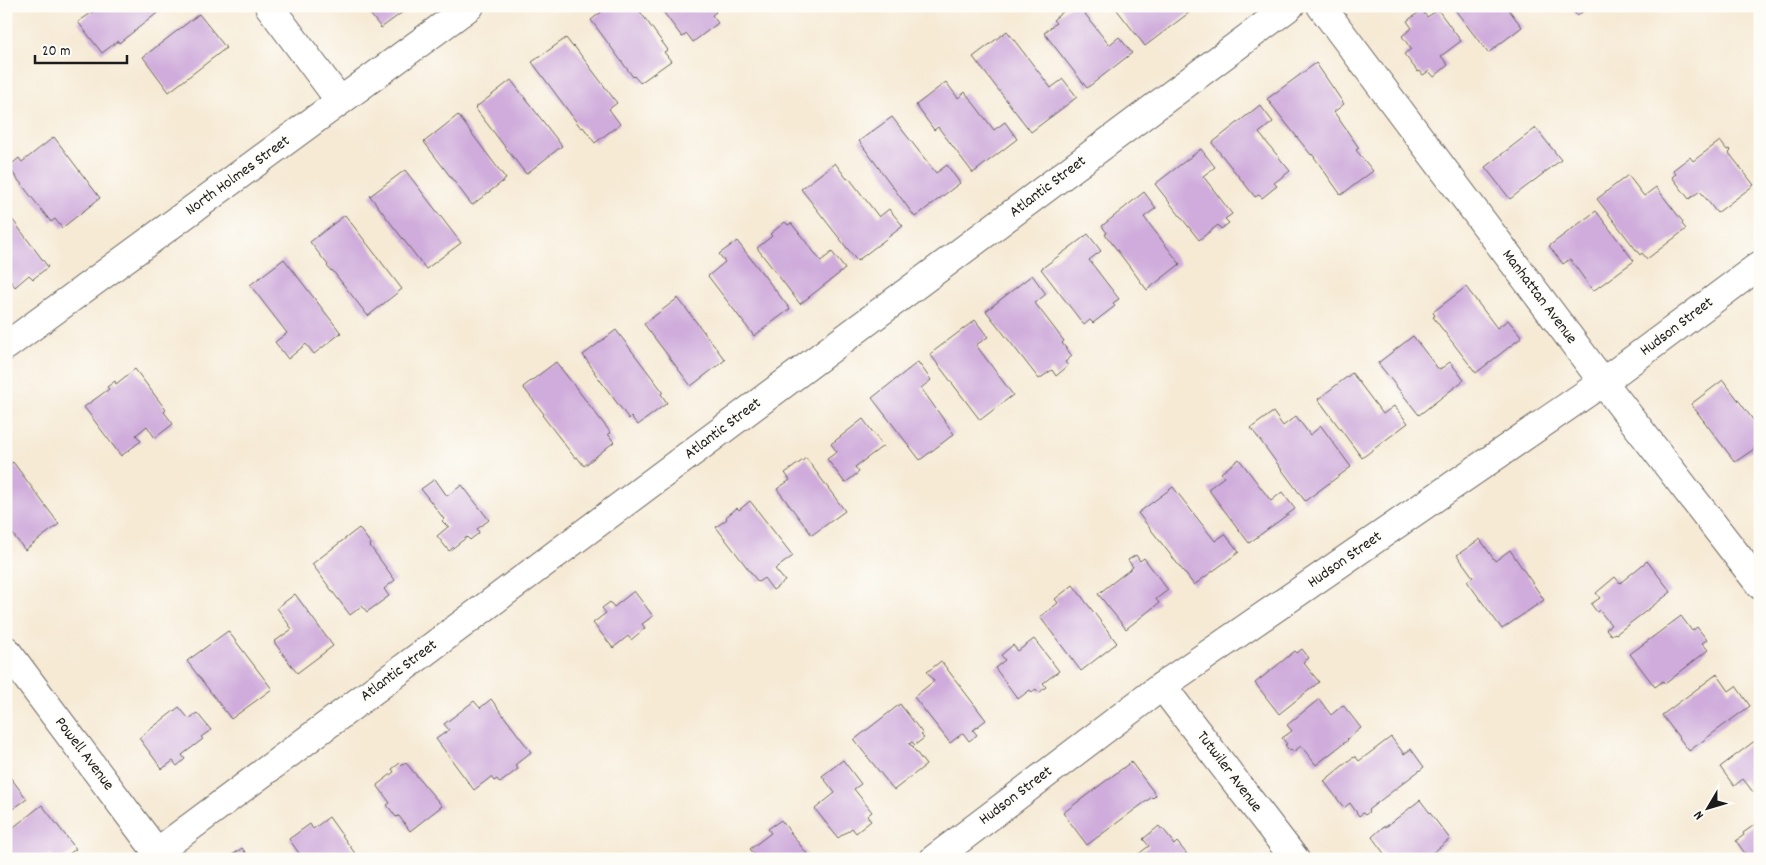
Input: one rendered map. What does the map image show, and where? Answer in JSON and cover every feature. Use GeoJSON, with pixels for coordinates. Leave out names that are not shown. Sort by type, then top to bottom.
{"type":"FeatureCollection","features":[{"type":"Feature","properties":{"kind":"street"},"geometry":{"type":"LineString","coordinates":[[269,6],[340,101]]}},
{"type":"Feature","properties":{"kind":"street","name":"North Holmes Street"},"geometry":{"type":"LineString","coordinates":[[6,346],[470,6]]}},
{"type":"Feature","properties":{"kind":"street","name":"Atlantic Street"},"geometry":{"type":"LineString","coordinates":[[159,855],[1290,6]]}},
{"type":"Feature","properties":{"kind":"street","name":"Manhattan Avenue"},"geometry":{"type":"LineString","coordinates":[[1320,6],[1603,382],[1760,585]]}},
{"type":"Feature","properties":{"kind":"street","name":"Hudson Street"},"geometry":{"type":"LineString","coordinates":[[934,859],[1162,686],[1603,382],[1760,265]]}},
{"type":"Feature","properties":{"kind":"street","name":"Powell Avenue"},"geometry":{"type":"LineString","coordinates":[[6,650],[159,855]]}},
{"type":"Feature","properties":{"kind":"street","name":"Tutwiler Avenue"},"geometry":{"type":"LineString","coordinates":[[1162,686],[1295,859]]}},
{"type":"Feature","properties":{"kind":"building"},"geometry":{"type":"Polygon","coordinates":[[[96,6],[165,7],[119,43],[118,41],[102,53],[78,22],[94,11],[92,9],[96,6]]]}},
{"type":"Feature","properties":{"kind":"building"},"geometry":{"type":"Polygon","coordinates":[[[364,6],[411,6],[381,28],[364,6]]]}},
{"type":"Feature","properties":{"kind":"building"},"geometry":{"type":"Polygon","coordinates":[[[609,6],[636,6],[668,50],[664,52],[671,61],[640,83],[633,77],[591,20],[609,6]]]}},
{"type":"Feature","properties":{"kind":"building"},"geometry":{"type":"Polygon","coordinates":[[[659,6],[711,6],[716,12],[712,15],[718,23],[693,42],[687,34],[682,37],[659,6]]]}},
{"type":"Feature","properties":{"kind":"building"},"geometry":{"type":"Polygon","coordinates":[[[1070,6],[1079,6],[1109,45],[1119,37],[1132,53],[1087,88],[1044,33],[1056,23],[1053,20],[1070,6]]]}},
{"type":"Feature","properties":{"kind":"building"},"geometry":{"type":"Polygon","coordinates":[[[1114,6],[1186,6],[1190,12],[1145,46],[1114,6]]]}},
{"type":"Feature","properties":{"kind":"building"},"geometry":{"type":"Polygon","coordinates":[[[1452,6],[1506,6],[1522,27],[1488,53],[1452,6]]]}},
{"type":"Feature","properties":{"kind":"building"},"geometry":{"type":"Polygon","coordinates":[[[1570,6],[1590,6],[1577,16],[1570,6]]]}},
{"type":"Feature","properties":{"kind":"building"},"geometry":{"type":"Polygon","coordinates":[[[1422,10],[1427,17],[1438,10],[1461,41],[1441,56],[1448,65],[1434,77],[1429,71],[1423,75],[1420,71],[1418,72],[1404,54],[1411,49],[1402,36],[1412,28],[1407,21],[1422,10]]]}},
{"type":"Feature","properties":{"kind":"building"},"geometry":{"type":"Polygon","coordinates":[[[199,14],[226,48],[169,92],[143,57],[199,14]]]}},
{"type":"Feature","properties":{"kind":"building"},"geometry":{"type":"Polygon","coordinates":[[[1007,31],[1051,88],[1063,79],[1077,97],[1031,132],[973,57],[1007,31]]]}},
{"type":"Feature","properties":{"kind":"building"},"geometry":{"type":"Polygon","coordinates":[[[566,38],[617,103],[609,109],[620,124],[595,143],[583,127],[581,128],[532,62],[566,38]]]}},
{"type":"Feature","properties":{"kind":"building"},"geometry":{"type":"Polygon","coordinates":[[[1316,63],[1344,104],[1334,112],[1359,148],[1356,150],[1373,171],[1341,195],[1312,154],[1267,99],[1316,63]]]}},
{"type":"Feature","properties":{"kind":"building"},"geometry":{"type":"Polygon","coordinates":[[[511,80],[562,146],[526,174],[475,108],[511,80]]]}},
{"type":"Feature","properties":{"kind":"building"},"geometry":{"type":"Polygon","coordinates":[[[946,82],[958,98],[965,92],[994,130],[1005,122],[1017,139],[973,173],[938,127],[934,130],[916,105],[946,82]]]}},
{"type":"Feature","properties":{"kind":"building"},"geometry":{"type":"Polygon","coordinates":[[[1260,105],[1273,122],[1259,133],[1290,171],[1274,183],[1277,186],[1262,198],[1259,195],[1255,197],[1212,143],[1260,105]]]}},
{"type":"Feature","properties":{"kind":"building"},"geometry":{"type":"Polygon","coordinates":[[[458,115],[506,179],[472,205],[424,142],[458,115]]]}},
{"type":"Feature","properties":{"kind":"building"},"geometry":{"type":"Polygon","coordinates":[[[892,117],[936,173],[947,165],[960,183],[915,217],[859,141],[892,117]]]}},
{"type":"Feature","properties":{"kind":"building"},"geometry":{"type":"Polygon","coordinates":[[[1536,128],[1561,160],[1510,199],[1485,167],[1536,128]]]}},
{"type":"Feature","properties":{"kind":"building"},"geometry":{"type":"Polygon","coordinates":[[[54,137],[100,198],[62,228],[55,219],[51,222],[8,167],[19,158],[22,162],[54,137]]]}},
{"type":"Feature","properties":{"kind":"building"},"geometry":{"type":"Polygon","coordinates":[[[1720,141],[1727,150],[1731,151],[1729,153],[1754,185],[1717,213],[1700,191],[1689,199],[1672,177],[1676,174],[1673,170],[1690,157],[1693,161],[1720,141]]]}},
{"type":"Feature","properties":{"kind":"building"},"geometry":{"type":"Polygon","coordinates":[[[1201,149],[1215,167],[1203,176],[1232,214],[1225,219],[1229,223],[1221,229],[1218,225],[1199,240],[1155,184],[1201,149]]]}},
{"type":"Feature","properties":{"kind":"building"},"geometry":{"type":"Polygon","coordinates":[[[835,163],[879,217],[889,209],[903,226],[857,261],[801,189],[835,163]]]}},
{"type":"Feature","properties":{"kind":"building"},"geometry":{"type":"Polygon","coordinates":[[[405,170],[461,243],[426,269],[370,196],[405,170]]]}},
{"type":"Feature","properties":{"kind":"building"},"geometry":{"type":"Polygon","coordinates":[[[1628,175],[1644,196],[1656,187],[1683,222],[1682,224],[1686,229],[1647,259],[1642,253],[1640,255],[1597,199],[1628,175]]]}},
{"type":"Feature","properties":{"kind":"building"},"geometry":{"type":"Polygon","coordinates":[[[1144,192],[1156,208],[1144,217],[1180,264],[1147,290],[1105,234],[1107,233],[1102,226],[1144,192]]]}},
{"type":"Feature","properties":{"kind":"building"},"geometry":{"type":"Polygon","coordinates":[[[1596,211],[1634,261],[1593,291],[1570,259],[1563,264],[1549,246],[1596,211]]]}},
{"type":"Feature","properties":{"kind":"building"},"geometry":{"type":"Polygon","coordinates":[[[9,215],[48,267],[33,279],[29,275],[15,287],[6,275],[6,217],[9,215]]]}},
{"type":"Feature","properties":{"kind":"building"},"geometry":{"type":"Polygon","coordinates":[[[345,215],[402,289],[368,316],[310,242],[345,215]]]}},
{"type":"Feature","properties":{"kind":"building"},"geometry":{"type":"Polygon","coordinates":[[[785,222],[788,225],[791,223],[821,261],[832,252],[845,269],[800,304],[757,248],[785,222]]]}},
{"type":"Feature","properties":{"kind":"building"},"geometry":{"type":"Polygon","coordinates":[[[1088,234],[1101,251],[1089,260],[1119,299],[1113,303],[1115,306],[1093,323],[1090,320],[1084,325],[1041,269],[1088,234]]]}},
{"type":"Feature","properties":{"kind":"building"},"geometry":{"type":"Polygon","coordinates":[[[737,241],[790,309],[754,336],[708,276],[725,262],[719,254],[737,241]]]}},
{"type":"Feature","properties":{"kind":"building"},"geometry":{"type":"Polygon","coordinates":[[[284,259],[341,333],[314,354],[306,344],[288,359],[275,342],[287,333],[250,285],[284,259]]]}},
{"type":"Feature","properties":{"kind":"building"},"geometry":{"type":"Polygon","coordinates":[[[1032,275],[1046,294],[1035,303],[1064,341],[1062,343],[1072,356],[1065,362],[1068,366],[1056,376],[1052,370],[1039,379],[986,311],[1032,275]]]}},
{"type":"Feature","properties":{"kind":"building"},"geometry":{"type":"Polygon","coordinates":[[[1466,287],[1497,328],[1508,320],[1522,337],[1476,373],[1433,317],[1435,316],[1433,312],[1466,287]]]}},
{"type":"Feature","properties":{"kind":"building"},"geometry":{"type":"Polygon","coordinates":[[[678,298],[725,360],[691,386],[644,324],[678,298]]]}},
{"type":"Feature","properties":{"kind":"building"},"geometry":{"type":"Polygon","coordinates":[[[975,320],[988,337],[976,345],[1013,395],[980,420],[930,354],[975,320]]]}},
{"type":"Feature","properties":{"kind":"building"},"geometry":{"type":"Polygon","coordinates":[[[616,330],[663,392],[661,394],[667,403],[638,425],[631,417],[629,419],[583,355],[616,330]]]}},
{"type":"Feature","properties":{"kind":"building"},"geometry":{"type":"Polygon","coordinates":[[[1413,336],[1439,370],[1450,362],[1464,380],[1419,415],[1378,363],[1413,336]]]}},
{"type":"Feature","properties":{"kind":"building"},"geometry":{"type":"Polygon","coordinates":[[[556,362],[611,433],[608,434],[614,442],[584,466],[577,457],[575,458],[523,387],[556,362]]]}},
{"type":"Feature","properties":{"kind":"building"},"geometry":{"type":"Polygon","coordinates":[[[918,362],[931,380],[921,388],[954,434],[920,460],[872,398],[918,362]]]}},
{"type":"Feature","properties":{"kind":"building"},"geometry":{"type":"Polygon","coordinates":[[[135,369],[166,410],[164,412],[173,424],[155,438],[147,426],[136,435],[141,441],[121,456],[84,407],[109,389],[107,387],[115,381],[116,384],[135,369]]]}},
{"type":"Feature","properties":{"kind":"building"},"geometry":{"type":"Polygon","coordinates":[[[1352,373],[1383,414],[1394,406],[1408,423],[1362,458],[1318,399],[1352,373]]]}},
{"type":"Feature","properties":{"kind":"building"},"geometry":{"type":"Polygon","coordinates":[[[1723,380],[1760,429],[1760,445],[1735,462],[1691,404],[1723,380]]]}},
{"type":"Feature","properties":{"kind":"building"},"geometry":{"type":"Polygon","coordinates":[[[1273,412],[1283,426],[1296,416],[1310,435],[1321,426],[1351,467],[1305,501],[1251,428],[1273,412]]]}},
{"type":"Feature","properties":{"kind":"building"},"geometry":{"type":"Polygon","coordinates":[[[863,419],[883,446],[855,467],[859,472],[845,483],[827,459],[837,452],[831,444],[863,419]]]}},
{"type":"Feature","properties":{"kind":"building"},"geometry":{"type":"Polygon","coordinates":[[[806,458],[845,511],[812,535],[777,489],[790,480],[785,473],[806,458]]]}},
{"type":"Feature","properties":{"kind":"building"},"geometry":{"type":"Polygon","coordinates":[[[1239,459],[1271,501],[1282,492],[1295,509],[1249,543],[1208,489],[1224,477],[1221,473],[1239,459]]]}},
{"type":"Feature","properties":{"kind":"building"},"geometry":{"type":"Polygon","coordinates":[[[13,462],[59,524],[25,550],[6,526],[6,467],[13,462]]]}},
{"type":"Feature","properties":{"kind":"building"},"geometry":{"type":"Polygon","coordinates":[[[435,479],[447,496],[462,485],[489,520],[477,529],[479,533],[470,540],[467,537],[449,551],[437,536],[449,526],[442,521],[444,519],[421,489],[435,479]]]}},
{"type":"Feature","properties":{"kind":"building"},"geometry":{"type":"Polygon","coordinates":[[[1173,487],[1215,541],[1225,534],[1239,552],[1194,585],[1138,513],[1173,487]]]}},
{"type":"Feature","properties":{"kind":"building"},"geometry":{"type":"Polygon","coordinates":[[[750,501],[793,556],[775,569],[785,581],[773,590],[764,578],[758,582],[716,527],[737,508],[739,510],[750,501]]]}},
{"type":"Feature","properties":{"kind":"building"},"geometry":{"type":"Polygon","coordinates":[[[359,528],[395,580],[384,589],[389,596],[367,612],[362,606],[350,615],[312,564],[359,528]]]}},
{"type":"Feature","properties":{"kind":"building"},"geometry":{"type":"Polygon","coordinates":[[[1480,539],[1495,561],[1510,550],[1544,600],[1502,629],[1467,581],[1473,577],[1457,555],[1480,539]]]}},
{"type":"Feature","properties":{"kind":"building"},"geometry":{"type":"Polygon","coordinates":[[[1136,555],[1140,561],[1144,558],[1168,590],[1156,599],[1159,603],[1126,629],[1098,594],[1133,567],[1128,560],[1136,555]]]}},
{"type":"Feature","properties":{"kind":"building"},"geometry":{"type":"Polygon","coordinates":[[[1647,561],[1671,592],[1616,634],[1611,635],[1606,629],[1611,625],[1599,610],[1597,612],[1591,604],[1600,598],[1596,593],[1615,577],[1620,583],[1647,561]]]}},
{"type":"Feature","properties":{"kind":"building"},"geometry":{"type":"Polygon","coordinates":[[[1073,585],[1117,643],[1081,671],[1040,617],[1058,603],[1055,599],[1073,585]]]}},
{"type":"Feature","properties":{"kind":"building"},"geometry":{"type":"Polygon","coordinates":[[[634,591],[653,616],[642,624],[645,628],[631,640],[628,636],[613,648],[593,623],[606,613],[602,608],[610,602],[614,607],[634,591]]]}},
{"type":"Feature","properties":{"kind":"building"},"geometry":{"type":"Polygon","coordinates":[[[295,594],[333,646],[297,673],[274,642],[292,629],[277,608],[295,594]]]}},
{"type":"Feature","properties":{"kind":"building"},"geometry":{"type":"Polygon","coordinates":[[[1681,616],[1692,631],[1697,627],[1707,640],[1702,643],[1708,650],[1665,684],[1663,681],[1655,687],[1630,654],[1681,616]]]}},
{"type":"Feature","properties":{"kind":"building"},"geometry":{"type":"Polygon","coordinates":[[[228,631],[272,689],[231,719],[187,661],[228,631]]]}},
{"type":"Feature","properties":{"kind":"building"},"geometry":{"type":"Polygon","coordinates":[[[1034,639],[1059,671],[1043,683],[1046,687],[1039,693],[1036,689],[1032,692],[1030,690],[1018,699],[995,668],[1005,660],[1001,655],[1013,645],[1018,651],[1034,639]]]}},
{"type":"Feature","properties":{"kind":"building"},"geometry":{"type":"Polygon","coordinates":[[[1302,649],[1309,658],[1303,662],[1319,682],[1279,714],[1255,683],[1295,651],[1297,653],[1302,649]]]}},
{"type":"Feature","properties":{"kind":"building"},"geometry":{"type":"Polygon","coordinates":[[[941,661],[986,720],[973,730],[977,735],[969,741],[963,733],[950,743],[914,697],[934,681],[927,672],[941,661]]]}},
{"type":"Feature","properties":{"kind":"building"},"geometry":{"type":"Polygon","coordinates":[[[1717,674],[1729,691],[1736,686],[1750,706],[1689,751],[1662,715],[1717,674]]]}},
{"type":"Feature","properties":{"kind":"building"},"geometry":{"type":"Polygon","coordinates":[[[491,699],[531,752],[515,765],[518,769],[500,783],[497,779],[494,781],[491,777],[474,790],[436,739],[449,730],[444,724],[474,701],[480,708],[491,699]]]}},
{"type":"Feature","properties":{"kind":"building"},"geometry":{"type":"Polygon","coordinates":[[[1319,699],[1331,715],[1343,705],[1361,728],[1316,765],[1301,746],[1293,752],[1285,745],[1287,744],[1282,738],[1292,731],[1287,725],[1319,699]]]}},
{"type":"Feature","properties":{"kind":"building"},"geometry":{"type":"Polygon","coordinates":[[[900,704],[923,734],[921,735],[924,738],[915,745],[912,742],[909,744],[914,747],[926,765],[894,790],[854,740],[900,704]]]}},
{"type":"Feature","properties":{"kind":"building"},"geometry":{"type":"Polygon","coordinates":[[[179,707],[189,719],[197,713],[211,730],[201,737],[203,739],[182,755],[185,759],[177,766],[173,761],[162,769],[139,738],[179,707]]]}},
{"type":"Feature","properties":{"kind":"building"},"geometry":{"type":"Polygon","coordinates":[[[1391,737],[1404,754],[1411,749],[1424,767],[1368,810],[1369,812],[1359,816],[1350,803],[1344,808],[1324,781],[1352,758],[1356,757],[1359,761],[1391,737]]]}},
{"type":"Feature","properties":{"kind":"building"},"geometry":{"type":"Polygon","coordinates":[[[1760,737],[1760,787],[1753,792],[1743,779],[1734,786],[1720,767],[1760,737]]]}},
{"type":"Feature","properties":{"kind":"building"},"geometry":{"type":"Polygon","coordinates":[[[843,760],[861,784],[854,789],[872,812],[867,816],[871,821],[856,833],[852,828],[838,838],[815,809],[835,793],[822,776],[843,760]]]}},
{"type":"Feature","properties":{"kind":"building"},"geometry":{"type":"Polygon","coordinates":[[[1131,762],[1156,795],[1087,845],[1063,813],[1131,762]]]}},
{"type":"Feature","properties":{"kind":"building"},"geometry":{"type":"Polygon","coordinates":[[[400,763],[402,765],[406,763],[442,806],[410,831],[399,816],[396,817],[387,805],[390,803],[377,785],[394,772],[392,769],[400,763]]]}},
{"type":"Feature","properties":{"kind":"building"},"geometry":{"type":"Polygon","coordinates":[[[6,772],[27,799],[13,809],[9,803],[6,805],[6,772]]]}},
{"type":"Feature","properties":{"kind":"building"},"geometry":{"type":"Polygon","coordinates":[[[1420,800],[1450,839],[1425,859],[1388,859],[1372,837],[1420,800]]]}},
{"type":"Feature","properties":{"kind":"building"},"geometry":{"type":"Polygon","coordinates":[[[42,805],[76,849],[62,859],[54,859],[51,854],[44,859],[6,859],[6,833],[42,805]]]}},
{"type":"Feature","properties":{"kind":"building"},"geometry":{"type":"Polygon","coordinates":[[[329,817],[359,859],[303,859],[289,839],[310,824],[313,829],[329,817]]]}},
{"type":"Feature","properties":{"kind":"building"},"geometry":{"type":"Polygon","coordinates":[[[781,820],[807,854],[801,859],[758,859],[750,849],[771,833],[768,829],[781,820]]]}},
{"type":"Feature","properties":{"kind":"building"},"geometry":{"type":"Polygon","coordinates":[[[1760,821],[1760,859],[1749,859],[1736,841],[1744,835],[1743,833],[1760,821]]]}},
{"type":"Feature","properties":{"kind":"building"},"geometry":{"type":"Polygon","coordinates":[[[1159,826],[1173,841],[1174,845],[1177,842],[1191,859],[1135,859],[1136,856],[1149,846],[1143,839],[1159,826]]]}},
{"type":"Feature","properties":{"kind":"building"},"geometry":{"type":"Polygon","coordinates":[[[242,848],[250,859],[227,859],[242,848]]]}}]}
